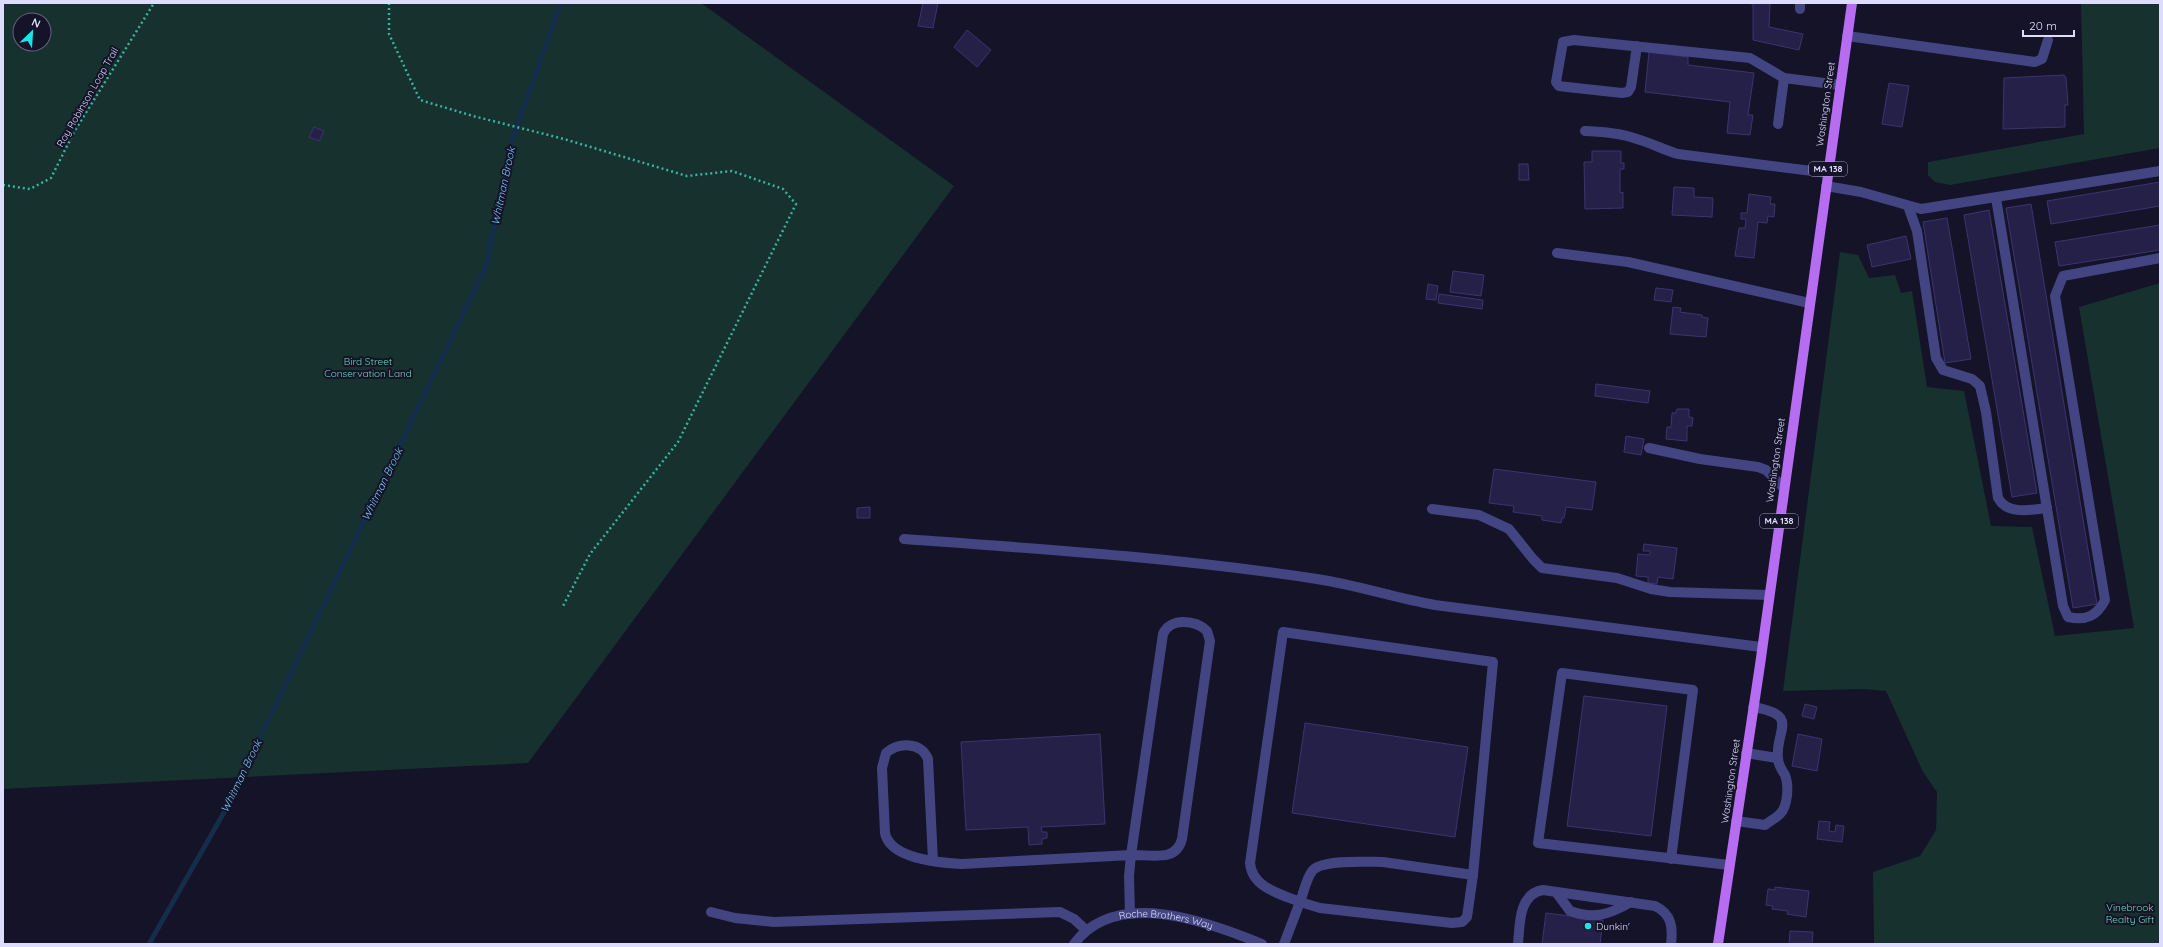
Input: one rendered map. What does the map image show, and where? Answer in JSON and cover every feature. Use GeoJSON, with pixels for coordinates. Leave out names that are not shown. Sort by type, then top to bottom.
{"type":"FeatureCollection","features":[{"type":"Feature","properties":{"kind":"main road","name":"Washington Street"},"geometry":{"type":"LineString","coordinates":[[1718,944],[1769,595],[1852,3]]}},
{"type":"Feature","properties":{"kind":"street"},"geometry":{"type":"LineString","coordinates":[[1847,36],[2035,62],[2042,59],[2048,40]]}},
{"type":"Feature","properties":{"kind":"street"},"geometry":{"type":"LineString","coordinates":[[1637,46],[1632,87],[1628,92],[1622,93],[1559,86],[1556,82],[1563,42],[1574,40],[1637,46],[1750,58],[1784,78],[1840,85]]}},
{"type":"Feature","properties":{"kind":"street"},"geometry":{"type":"LineString","coordinates":[[1778,124],[1784,78]]}},
{"type":"Feature","properties":{"kind":"street"},"geometry":{"type":"LineString","coordinates":[[1585,131],[1606,132],[1636,138],[1662,150],[1678,154],[1828,173]]}},
{"type":"Feature","properties":{"kind":"street"},"geometry":{"type":"LineString","coordinates":[[1826,186],[1861,192],[1908,206],[1921,208],[1996,198],[2160,171]]}},
{"type":"Feature","properties":{"kind":"street"},"geometry":{"type":"LineString","coordinates":[[1996,198],[2064,606],[2068,616],[2077,619],[2091,617],[2100,610],[2106,600],[2055,296],[2063,276],[2160,258]]}},
{"type":"Feature","properties":{"kind":"street"},"geometry":{"type":"LineString","coordinates":[[1908,206],[1917,230],[1936,358],[1943,370],[1972,379],[1980,386],[1985,405],[2000,504],[2010,509],[2024,511],[2047,508]]}},
{"type":"Feature","properties":{"kind":"street"},"geometry":{"type":"LineString","coordinates":[[1557,253],[1628,262],[1810,303]]}},
{"type":"Feature","properties":{"kind":"street"},"geometry":{"type":"LineString","coordinates":[[1649,448],[1700,459],[1758,467],[1766,470],[1784,488]]}},
{"type":"Feature","properties":{"kind":"street"},"geometry":{"type":"LineString","coordinates":[[1432,509],[1479,515],[1509,529],[1542,568],[1617,578],[1651,589],[1670,592],[1769,595]]}},
{"type":"Feature","properties":{"kind":"street"},"geometry":{"type":"LineString","coordinates":[[904,539],[1135,556],[1286,574],[1334,582],[1403,599],[1435,605],[1761,647]]}},
{"type":"Feature","properties":{"kind":"street"},"geometry":{"type":"LineString","coordinates":[[933,861],[928,759],[923,750],[917,747],[894,748],[886,753],[882,764],[886,839],[892,847],[914,856],[933,861],[962,864],[1131,855],[1168,856],[1175,852],[1181,843],[1210,641],[1207,631],[1194,624],[1174,622],[1167,627],[1163,634],[1131,855],[1129,876],[1130,914]]}},
{"type":"Feature","properties":{"kind":"street"},"geometry":{"type":"LineString","coordinates":[[1283,632],[1493,662],[1473,875],[1468,913],[1465,920],[1458,923],[1320,908],[1300,902],[1262,885],[1253,876],[1251,868],[1283,632]]}},
{"type":"Feature","properties":{"kind":"street"},"geometry":{"type":"LineString","coordinates":[[1671,859],[1693,690],[1562,673],[1538,843],[1729,866]]}},
{"type":"Feature","properties":{"kind":"street"},"geometry":{"type":"LineString","coordinates":[[1736,821],[1765,824],[1781,813],[1786,803],[1786,777],[1777,758],[1782,722],[1778,715],[1769,710],[1753,707]]}},
{"type":"Feature","properties":{"kind":"street"},"geometry":{"type":"LineString","coordinates":[[1746,753],[1777,758]]}},
{"type":"Feature","properties":{"kind":"street"},"geometry":{"type":"LineString","coordinates":[[1284,944],[1310,876],[1318,867],[1324,864],[1383,862],[1473,875]]}},
{"type":"Feature","properties":{"kind":"street"},"geometry":{"type":"LineString","coordinates":[[1518,944],[1523,910],[1529,896],[1537,891],[1556,892],[1655,906],[1666,914],[1672,926],[1671,944]]}},
{"type":"Feature","properties":{"kind":"street"},"geometry":{"type":"LineString","coordinates":[[1556,892],[1570,911],[1600,916],[1631,902]]}},
{"type":"Feature","properties":{"kind":"street"},"geometry":{"type":"LineString","coordinates":[[711,912],[735,918],[774,922],[1060,912],[1074,919],[1086,930]]}},
{"type":"Feature","properties":{"kind":"street","name":"Roche Brothers Way"},"geometry":{"type":"LineString","coordinates":[[1075,943],[1086,930],[1108,918],[1130,914],[1154,914],[1192,920],[1262,944]]}},
{"type":"Feature","properties":{"kind":"path","name":"Roy Robinson Loop Trail"},"geometry":{"type":"LineString","coordinates":[[3,184],[30,189],[51,178],[74,132],[154,3]]}},
{"type":"Feature","properties":{"kind":"path"},"geometry":{"type":"LineString","coordinates":[[389,3],[389,34],[420,100],[473,116],[564,139],[687,176],[732,170],[783,188],[796,204],[678,442],[590,554],[562,608]]}},
{"type":"Feature","properties":{"kind":"green space","name":"Bird Street Conservation Land"},"geometry":{"type":"Polygon","coordinates":[[[3,3],[701,3],[954,186],[528,763],[3,789],[3,3]]]}},
{"type":"Feature","properties":{"kind":"green space"},"geometry":{"type":"Polygon","coordinates":[[[2081,3],[2160,3],[2160,148],[1950,185],[1935,182],[1928,175],[1928,162],[2084,134],[2081,3]]]}},
{"type":"Feature","properties":{"kind":"green space","name":"Vinebrook Realty Gift"},"geometry":{"type":"Polygon","coordinates":[[[1840,252],[1858,255],[1869,278],[1895,275],[1901,293],[1912,291],[1927,387],[1964,391],[1991,526],[2032,527],[2055,636],[2134,628],[2079,307],[2160,283],[2160,944],[1874,944],[1873,872],[1920,856],[1936,830],[1937,792],[1923,772],[1886,691],[1863,689],[1783,691],[1840,252]]]}},
{"type":"Feature","properties":{"kind":"building"},"geometry":{"type":"Polygon","coordinates":[[[923,3],[938,3],[933,28],[918,26],[923,3]]]}},
{"type":"Feature","properties":{"kind":"building"},"geometry":{"type":"Polygon","coordinates":[[[1746,3],[1770,3],[1769,27],[1803,34],[1799,50],[1753,40],[1753,4],[1746,3]]]}},
{"type":"Feature","properties":{"kind":"building"},"geometry":{"type":"Polygon","coordinates":[[[967,30],[991,50],[977,67],[954,47],[967,30]]]}},
{"type":"Feature","properties":{"kind":"building"},"geometry":{"type":"Polygon","coordinates":[[[1649,52],[1688,57],[1688,65],[1754,73],[1748,115],[1753,115],[1750,135],[1727,133],[1730,102],[1645,92],[1649,52]]]}},
{"type":"Feature","properties":{"kind":"building"},"geometry":{"type":"Polygon","coordinates":[[[2064,75],[2066,78],[2068,105],[2065,105],[2065,127],[2003,129],[2004,78],[2064,75]]]}},
{"type":"Feature","properties":{"kind":"building"},"geometry":{"type":"Polygon","coordinates":[[[1889,83],[1909,86],[1902,127],[1882,124],[1889,83]]]}},
{"type":"Feature","properties":{"kind":"building"},"geometry":{"type":"Polygon","coordinates":[[[314,127],[324,131],[319,141],[309,137],[314,127]]]}},
{"type":"Feature","properties":{"kind":"building"},"geometry":{"type":"Polygon","coordinates":[[[1592,151],[1621,151],[1621,163],[1624,163],[1624,169],[1620,169],[1620,193],[1623,192],[1623,208],[1585,209],[1584,162],[1592,162],[1592,151]]]}},
{"type":"Feature","properties":{"kind":"building"},"geometry":{"type":"Polygon","coordinates":[[[1519,164],[1528,164],[1529,180],[1519,180],[1519,164]]]}},
{"type":"Feature","properties":{"kind":"building"},"geometry":{"type":"Polygon","coordinates":[[[2160,182],[2160,206],[2051,224],[2047,201],[2160,182]]]}},
{"type":"Feature","properties":{"kind":"building"},"geometry":{"type":"Polygon","coordinates":[[[1674,187],[1694,188],[1694,197],[1713,198],[1712,217],[1672,215],[1674,187]]]}},
{"type":"Feature","properties":{"kind":"building"},"geometry":{"type":"Polygon","coordinates":[[[1749,194],[1771,197],[1770,204],[1775,204],[1774,217],[1768,216],[1767,223],[1758,222],[1754,258],[1735,256],[1739,228],[1745,228],[1746,219],[1741,219],[1741,213],[1747,213],[1749,194]]]}},
{"type":"Feature","properties":{"kind":"building"},"geometry":{"type":"Polygon","coordinates":[[[2031,204],[2097,604],[2073,608],[2006,208],[2031,204]]]}},
{"type":"Feature","properties":{"kind":"building"},"geometry":{"type":"Polygon","coordinates":[[[1989,210],[2037,493],[2012,497],[1964,215],[1989,210]]]}},
{"type":"Feature","properties":{"kind":"building"},"geometry":{"type":"Polygon","coordinates":[[[1947,218],[1971,359],[1945,363],[1923,222],[1947,218]]]}},
{"type":"Feature","properties":{"kind":"building"},"geometry":{"type":"Polygon","coordinates":[[[2160,225],[2160,250],[2059,266],[2055,242],[2160,225]]]}},
{"type":"Feature","properties":{"kind":"building"},"geometry":{"type":"Polygon","coordinates":[[[1906,236],[1911,259],[1872,267],[1867,245],[1906,236]]]}},
{"type":"Feature","properties":{"kind":"building"},"geometry":{"type":"Polygon","coordinates":[[[1453,271],[1484,275],[1481,296],[1450,292],[1453,271]]]}},
{"type":"Feature","properties":{"kind":"building"},"geometry":{"type":"Polygon","coordinates":[[[1428,284],[1438,286],[1436,300],[1426,299],[1428,284]]]}},
{"type":"Feature","properties":{"kind":"building"},"geometry":{"type":"Polygon","coordinates":[[[1656,288],[1673,290],[1671,302],[1654,300],[1656,288]]]}},
{"type":"Feature","properties":{"kind":"building"},"geometry":{"type":"Polygon","coordinates":[[[1439,294],[1483,300],[1482,309],[1438,303],[1439,294]]]}},
{"type":"Feature","properties":{"kind":"building"},"geometry":{"type":"Polygon","coordinates":[[[1673,307],[1681,308],[1680,312],[1702,315],[1702,317],[1708,318],[1706,337],[1670,334],[1673,307]]]}},
{"type":"Feature","properties":{"kind":"building"},"geometry":{"type":"Polygon","coordinates":[[[1596,384],[1650,391],[1648,403],[1595,396],[1596,384]]]}},
{"type":"Feature","properties":{"kind":"building"},"geometry":{"type":"Polygon","coordinates":[[[1677,409],[1689,409],[1689,417],[1693,418],[1692,426],[1687,426],[1687,441],[1666,439],[1667,427],[1671,427],[1672,413],[1676,413],[1677,409]]]}},
{"type":"Feature","properties":{"kind":"building"},"geometry":{"type":"Polygon","coordinates":[[[1626,436],[1644,439],[1641,455],[1624,452],[1626,436]]]}},
{"type":"Feature","properties":{"kind":"building"},"geometry":{"type":"Polygon","coordinates":[[[1494,469],[1596,482],[1592,510],[1566,507],[1564,518],[1562,518],[1561,523],[1542,520],[1542,516],[1513,512],[1514,506],[1489,503],[1494,469]]]}},
{"type":"Feature","properties":{"kind":"building"},"geometry":{"type":"Polygon","coordinates":[[[870,507],[870,518],[857,518],[857,508],[870,507]]]}},
{"type":"Feature","properties":{"kind":"building"},"geometry":{"type":"Polygon","coordinates":[[[1644,544],[1677,548],[1673,579],[1658,577],[1657,584],[1648,583],[1648,577],[1636,576],[1638,554],[1650,555],[1650,551],[1643,551],[1644,544]]]}},
{"type":"Feature","properties":{"kind":"building"},"geometry":{"type":"Polygon","coordinates":[[[1584,696],[1667,706],[1651,836],[1567,826],[1584,696]]]}},
{"type":"Feature","properties":{"kind":"building"},"geometry":{"type":"Polygon","coordinates":[[[1805,704],[1817,707],[1814,719],[1802,716],[1805,704]]]}},
{"type":"Feature","properties":{"kind":"building"},"geometry":{"type":"Polygon","coordinates":[[[1305,723],[1468,747],[1455,837],[1292,813],[1305,723]]]}},
{"type":"Feature","properties":{"kind":"building"},"geometry":{"type":"Polygon","coordinates":[[[1100,734],[1105,824],[1041,827],[1042,832],[1047,832],[1047,838],[1042,839],[1042,844],[1029,845],[1028,827],[966,830],[961,742],[1100,734]]]}},
{"type":"Feature","properties":{"kind":"building"},"geometry":{"type":"Polygon","coordinates":[[[1798,734],[1822,739],[1817,771],[1792,766],[1798,734]]]}},
{"type":"Feature","properties":{"kind":"building"},"geometry":{"type":"Polygon","coordinates":[[[1819,821],[1830,822],[1829,831],[1835,832],[1836,825],[1844,826],[1842,842],[1817,839],[1819,821]]]}},
{"type":"Feature","properties":{"kind":"building"},"geometry":{"type":"Polygon","coordinates":[[[1775,887],[1809,891],[1806,917],[1787,914],[1788,911],[1772,909],[1773,906],[1766,905],[1768,889],[1775,890],[1775,887]]]}},
{"type":"Feature","properties":{"kind":"building"},"geometry":{"type":"Polygon","coordinates":[[[1546,913],[1603,920],[1600,944],[1542,944],[1546,913]]]}},
{"type":"Feature","properties":{"kind":"building"},"geometry":{"type":"Polygon","coordinates":[[[1790,931],[1813,932],[1812,944],[1789,944],[1790,931]]]}},
{"type":"Feature","properties":{"kind":"waterway","name":"Whitman Brook"},"geometry":{"type":"LineString","coordinates":[[149,944],[226,809],[486,266],[513,137],[561,3]]}},
{"type":"Feature","properties":{"kind":"place","name":"Dunkin'"},"geometry":{"type":"Point","coordinates":[1588,926]}}]}
